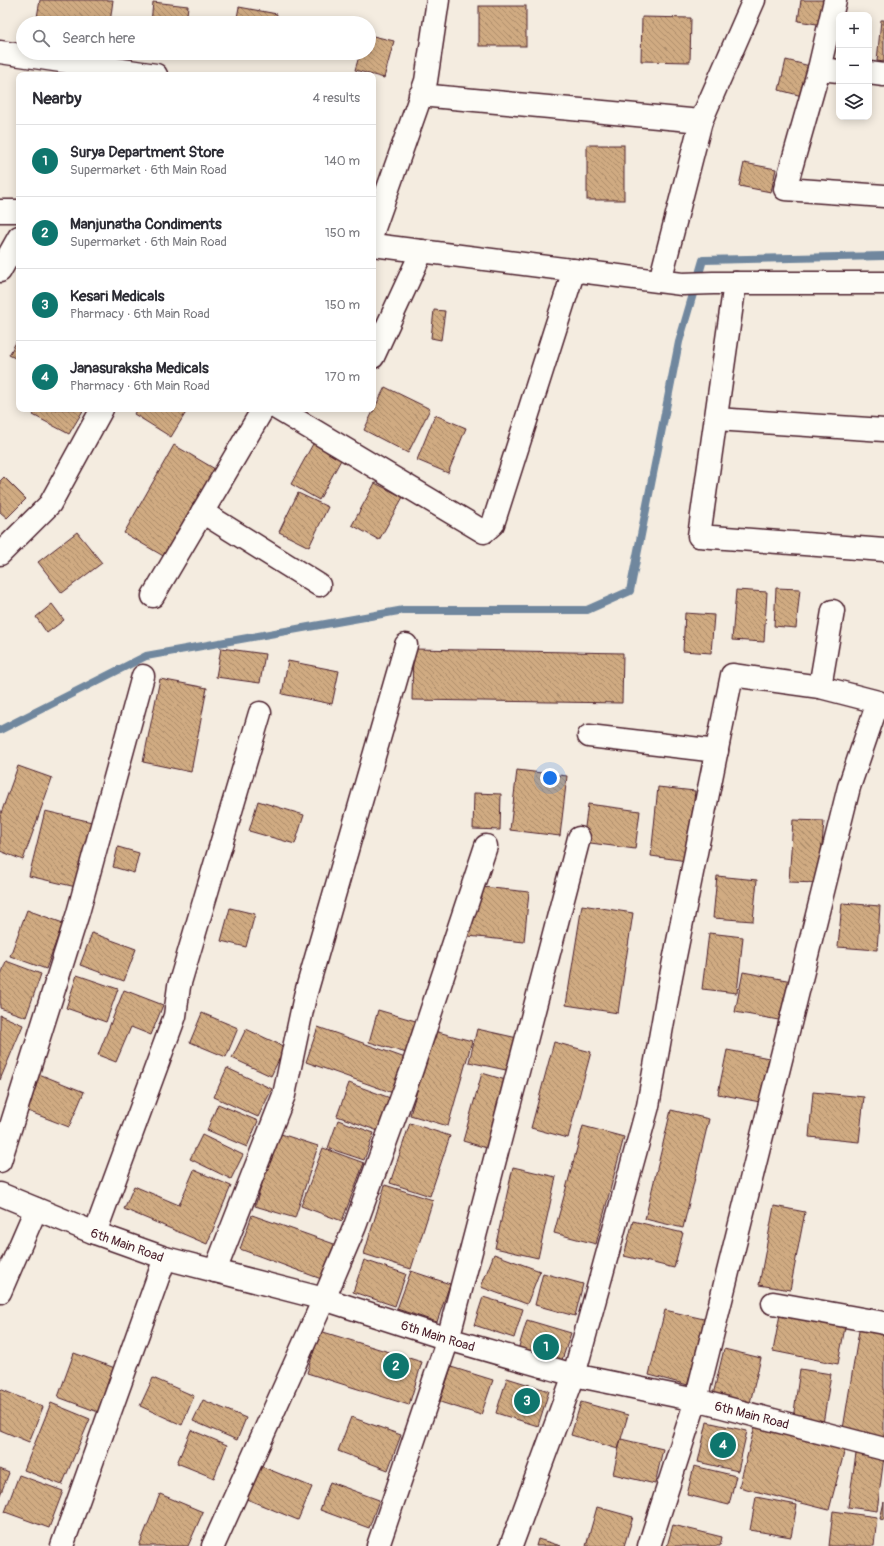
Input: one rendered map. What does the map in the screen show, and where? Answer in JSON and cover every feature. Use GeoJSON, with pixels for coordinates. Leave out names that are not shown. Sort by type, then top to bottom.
{"type":"FeatureCollection","features":[{"type":"Feature","properties":{"kind":"street"},"geometry":{"type":"LineString","coordinates":[[376,222],[426,81],[438,0]]}},
{"type":"Feature","properties":{"kind":"street"},"geometry":{"type":"LineString","coordinates":[[660,281],[701,122],[754,0]]}},
{"type":"Feature","properties":{"kind":"street"},"geometry":{"type":"LineString","coordinates":[[835,0],[829,70],[786,189],[884,196]]}},
{"type":"Feature","properties":{"kind":"street"},"geometry":{"type":"LineString","coordinates":[[0,52],[16,54]]}},
{"type":"Feature","properties":{"kind":"street"},"geometry":{"type":"LineString","coordinates":[[54,60],[136,72]]}},
{"type":"Feature","properties":{"kind":"street"},"geometry":{"type":"LineString","coordinates":[[872,74],[884,75]]}},
{"type":"Feature","properties":{"kind":"street"},"geometry":{"type":"LineString","coordinates":[[420,96],[701,122]]}},
{"type":"Feature","properties":{"kind":"street"},"geometry":{"type":"LineString","coordinates":[[0,210],[16,211]]}},
{"type":"Feature","properties":{"kind":"street"},"geometry":{"type":"LineString","coordinates":[[0,271],[16,242]]}},
{"type":"Feature","properties":{"kind":"street"},"geometry":{"type":"LineString","coordinates":[[376,245],[682,284],[884,283]]}},
{"type":"Feature","properties":{"kind":"street"},"geometry":{"type":"LineString","coordinates":[[376,351],[422,251]]}},
{"type":"Feature","properties":{"kind":"street"},"geometry":{"type":"LineString","coordinates":[[283,412],[484,532],[493,524],[574,270]]}},
{"type":"Feature","properties":{"kind":"street"},"geometry":{"type":"LineString","coordinates":[[735,283],[699,536],[884,550]]}},
{"type":"Feature","properties":{"kind":"street"},"geometry":{"type":"LineString","coordinates":[[0,554],[50,504],[100,412]]}},
{"type":"Feature","properties":{"kind":"street"},"geometry":{"type":"LineString","coordinates":[[153,596],[261,412]]}},
{"type":"Feature","properties":{"kind":"street"},"geometry":{"type":"LineString","coordinates":[[716,420],[884,430]]}},
{"type":"Feature","properties":{"kind":"street"},"geometry":{"type":"LineString","coordinates":[[202,512],[319,585]]}},
{"type":"Feature","properties":{"kind":"street"},"geometry":{"type":"LineString","coordinates":[[820,688],[832,611]]}},
{"type":"Feature","properties":{"kind":"street"},"geometry":{"type":"LineString","coordinates":[[214,1270],[284,1095],[305,996],[406,645]]}},
{"type":"Feature","properties":{"kind":"street"},"geometry":{"type":"LineString","coordinates":[[512,1546],[574,1374],[648,1106],[671,976],[732,675],[820,688],[878,702],[849,787],[696,1400],[649,1546]]}},
{"type":"Feature","properties":{"kind":"street"},"geometry":{"type":"LineString","coordinates":[[0,1161],[78,913],[143,676]]}},
{"type":"Feature","properties":{"kind":"street"},"geometry":{"type":"LineString","coordinates":[[95,1233],[174,1016],[179,986],[260,713]]}},
{"type":"Feature","properties":{"kind":"street"},"geometry":{"type":"LineString","coordinates":[[589,736],[717,751]]}},
{"type":"Feature","properties":{"kind":"street"},"geometry":{"type":"LineString","coordinates":[[378,1546],[448,1339],[579,838]]}},
{"type":"Feature","properties":{"kind":"street"},"geometry":{"type":"LineString","coordinates":[[212,1546],[324,1299],[355,1226],[411,1072],[486,846]]}},
{"type":"Feature","properties":{"kind":"street","name":"6th Main Road"},"geometry":{"type":"LineString","coordinates":[[0,1194],[95,1233],[165,1258],[324,1299],[448,1339],[574,1374],[696,1400],[884,1449]]}},
{"type":"Feature","properties":{"kind":"street"},"geometry":{"type":"LineString","coordinates":[[0,1292],[36,1209]]}},
{"type":"Feature","properties":{"kind":"street"},"geometry":{"type":"LineString","coordinates":[[62,1546],[165,1258]]}},
{"type":"Feature","properties":{"kind":"street"},"geometry":{"type":"LineString","coordinates":[[773,1303],[884,1323]]}},
{"type":"Feature","properties":{"kind":"building"},"geometry":{"type":"Polygon","coordinates":[[[40,0],[113,0],[111,16],[37,16],[40,0]]]}},
{"type":"Feature","properties":{"kind":"building"},"geometry":{"type":"Polygon","coordinates":[[[801,0],[826,0],[823,25],[798,21],[801,0]]]}},
{"type":"Feature","properties":{"kind":"building"},"geometry":{"type":"Polygon","coordinates":[[[153,2],[188,6],[187,16],[152,16],[153,2]]]}},
{"type":"Feature","properties":{"kind":"building"},"geometry":{"type":"Polygon","coordinates":[[[479,6],[526,6],[526,46],[479,46],[479,6]]]}},
{"type":"Feature","properties":{"kind":"building"},"geometry":{"type":"Polygon","coordinates":[[[239,7],[277,14],[277,16],[237,16],[239,7]]]}},
{"type":"Feature","properties":{"kind":"building"},"geometry":{"type":"Polygon","coordinates":[[[642,17],[691,18],[690,62],[641,61],[642,17]]]}},
{"type":"Feature","properties":{"kind":"building"},"geometry":{"type":"Polygon","coordinates":[[[881,20],[884,20],[884,62],[877,61],[881,20]]]}},
{"type":"Feature","properties":{"kind":"building"},"geometry":{"type":"Polygon","coordinates":[[[376,37],[394,41],[384,78],[376,76],[376,72],[362,72],[355,70],[358,60],[376,60],[376,37]]]}},
{"type":"Feature","properties":{"kind":"building"},"geometry":{"type":"Polygon","coordinates":[[[786,60],[814,67],[806,97],[779,90],[786,60]]]}},
{"type":"Feature","properties":{"kind":"building"},"geometry":{"type":"Polygon","coordinates":[[[587,145],[624,145],[624,200],[587,200],[587,145]]]}},
{"type":"Feature","properties":{"kind":"building"},"geometry":{"type":"Polygon","coordinates":[[[744,163],[776,169],[771,192],[739,186],[744,163]]]}},
{"type":"Feature","properties":{"kind":"building"},"geometry":{"type":"Polygon","coordinates":[[[434,310],[445,311],[441,340],[431,338],[434,310]]]}},
{"type":"Feature","properties":{"kind":"building"},"geometry":{"type":"Polygon","coordinates":[[[16,342],[16,358],[9,355],[16,342]]]}},
{"type":"Feature","properties":{"kind":"building"},"geometry":{"type":"Polygon","coordinates":[[[385,387],[430,409],[408,453],[364,430],[373,412],[376,412],[376,405],[385,387]]]}},
{"type":"Feature","properties":{"kind":"building"},"geometry":{"type":"Polygon","coordinates":[[[35,412],[82,412],[69,434],[33,415],[35,412]]]}},
{"type":"Feature","properties":{"kind":"building"},"geometry":{"type":"Polygon","coordinates":[[[135,412],[186,412],[171,437],[134,414],[135,412]]]}},
{"type":"Feature","properties":{"kind":"building"},"geometry":{"type":"Polygon","coordinates":[[[435,415],[466,428],[448,473],[417,460],[435,415]]]}},
{"type":"Feature","properties":{"kind":"building"},"geometry":{"type":"Polygon","coordinates":[[[314,442],[342,458],[319,500],[291,484],[314,442]]]}},
{"type":"Feature","properties":{"kind":"building"},"geometry":{"type":"Polygon","coordinates":[[[174,445],[215,469],[165,557],[124,533],[174,445]]]}},
{"type":"Feature","properties":{"kind":"building"},"geometry":{"type":"Polygon","coordinates":[[[4,477],[26,499],[7,518],[0,512],[0,481],[4,477]]]}},
{"type":"Feature","properties":{"kind":"building"},"geometry":{"type":"Polygon","coordinates":[[[375,483],[403,497],[379,540],[352,525],[375,483]]]}},
{"type":"Feature","properties":{"kind":"building"},"geometry":{"type":"Polygon","coordinates":[[[298,493],[328,507],[309,547],[279,532],[298,493]]]}},
{"type":"Feature","properties":{"kind":"building"},"geometry":{"type":"Polygon","coordinates":[[[77,532],[102,563],[62,593],[38,562],[77,532]]]}},
{"type":"Feature","properties":{"kind":"building"},"geometry":{"type":"Polygon","coordinates":[[[776,588],[800,589],[796,628],[774,626],[776,588]]]}},
{"type":"Feature","properties":{"kind":"building"},"geometry":{"type":"Polygon","coordinates":[[[736,590],[767,592],[764,642],[732,640],[736,590]]]}},
{"type":"Feature","properties":{"kind":"building"},"geometry":{"type":"Polygon","coordinates":[[[52,604],[64,620],[47,633],[36,617],[52,604]]]}},
{"type":"Feature","properties":{"kind":"building"},"geometry":{"type":"Polygon","coordinates":[[[685,613],[714,615],[711,653],[683,651],[685,613]]]}},
{"type":"Feature","properties":{"kind":"building"},"geometry":{"type":"Polygon","coordinates":[[[221,648],[265,654],[260,683],[216,677],[221,648]]]}},
{"type":"Feature","properties":{"kind":"building"},"geometry":{"type":"Polygon","coordinates":[[[413,649],[623,653],[622,703],[412,700],[413,649]]]}},
{"type":"Feature","properties":{"kind":"building"},"geometry":{"type":"Polygon","coordinates":[[[288,661],[339,671],[332,704],[282,694],[288,661]]]}},
{"type":"Feature","properties":{"kind":"building"},"geometry":{"type":"Polygon","coordinates":[[[160,679],[207,688],[191,772],[143,762],[160,679]]]}},
{"type":"Feature","properties":{"kind":"building"},"geometry":{"type":"Polygon","coordinates":[[[18,766],[52,778],[23,860],[0,851],[0,816],[18,766]]]}},
{"type":"Feature","properties":{"kind":"building"},"geometry":{"type":"Polygon","coordinates":[[[517,770],[567,776],[560,836],[510,830],[517,770]]]}},
{"type":"Feature","properties":{"kind":"building"},"geometry":{"type":"Polygon","coordinates":[[[658,787],[695,791],[687,861],[651,856],[658,787]]]}},
{"type":"Feature","properties":{"kind":"building"},"geometry":{"type":"Polygon","coordinates":[[[474,793],[501,794],[500,830],[473,829],[474,793]]]}},
{"type":"Feature","properties":{"kind":"building"},"geometry":{"type":"Polygon","coordinates":[[[258,801],[304,815],[295,844],[249,831],[258,801]]]}},
{"type":"Feature","properties":{"kind":"building"},"geometry":{"type":"Polygon","coordinates":[[[588,804],[640,811],[635,849],[583,842],[588,804]]]}},
{"type":"Feature","properties":{"kind":"building"},"geometry":{"type":"Polygon","coordinates":[[[45,811],[92,822],[76,887],[29,876],[45,811]]]}},
{"type":"Feature","properties":{"kind":"building"},"geometry":{"type":"Polygon","coordinates":[[[793,820],[824,821],[819,883],[789,882],[793,820]]]}},
{"type":"Feature","properties":{"kind":"building"},"geometry":{"type":"Polygon","coordinates":[[[118,847],[139,853],[134,873],[113,867],[118,847]]]}},
{"type":"Feature","properties":{"kind":"building"},"geometry":{"type":"Polygon","coordinates":[[[717,876],[757,880],[753,921],[713,918],[717,876]]]}},
{"type":"Feature","properties":{"kind":"building"},"geometry":{"type":"Polygon","coordinates":[[[473,886],[529,892],[524,942],[468,936],[473,886]]]}},
{"type":"Feature","properties":{"kind":"building"},"geometry":{"type":"Polygon","coordinates":[[[842,903],[880,906],[877,950],[838,947],[842,903]]]}},
{"type":"Feature","properties":{"kind":"building"},"geometry":{"type":"Polygon","coordinates":[[[582,905],[633,913],[618,1013],[566,1005],[582,905]]]}},
{"type":"Feature","properties":{"kind":"building"},"geometry":{"type":"Polygon","coordinates":[[[230,908],[255,914],[246,947],[221,941],[230,908]]]}},
{"type":"Feature","properties":{"kind":"building"},"geometry":{"type":"Polygon","coordinates":[[[27,910],[63,923],[46,969],[10,956],[27,910]]]}},
{"type":"Feature","properties":{"kind":"building"},"geometry":{"type":"Polygon","coordinates":[[[92,933],[136,949],[124,981],[80,965],[92,933]]]}},
{"type":"Feature","properties":{"kind":"building"},"geometry":{"type":"Polygon","coordinates":[[[709,933],[743,937],[737,993],[702,989],[709,933]]]}},
{"type":"Feature","properties":{"kind":"building"},"geometry":{"type":"Polygon","coordinates":[[[6,961],[41,974],[26,1017],[0,1008],[0,978],[6,961]]]}},
{"type":"Feature","properties":{"kind":"building"},"geometry":{"type":"Polygon","coordinates":[[[743,972],[792,981],[784,1021],[735,1012],[743,972]]]}},
{"type":"Feature","properties":{"kind":"building"},"geometry":{"type":"Polygon","coordinates":[[[77,975],[118,989],[106,1022],[66,1008],[77,975]]]}},
{"type":"Feature","properties":{"kind":"building"},"geometry":{"type":"Polygon","coordinates":[[[124,990],[163,1005],[151,1035],[131,1027],[116,1062],[98,1055],[124,990]]]}},
{"type":"Feature","properties":{"kind":"building"},"geometry":{"type":"Polygon","coordinates":[[[378,1010],[419,1022],[410,1054],[369,1042],[378,1010]]]}},
{"type":"Feature","properties":{"kind":"building"},"geometry":{"type":"Polygon","coordinates":[[[202,1013],[238,1028],[226,1057],[190,1042],[202,1013]]]}},
{"type":"Feature","properties":{"kind":"building"},"geometry":{"type":"Polygon","coordinates":[[[0,1015],[23,1025],[0,1080],[0,1015]]]}},
{"type":"Feature","properties":{"kind":"building"},"geometry":{"type":"Polygon","coordinates":[[[318,1027],[408,1059],[396,1094],[306,1062],[318,1027]]]}},
{"type":"Feature","properties":{"kind":"building"},"geometry":{"type":"Polygon","coordinates":[[[246,1029],[285,1047],[271,1076],[232,1058],[246,1029]]]}},
{"type":"Feature","properties":{"kind":"building"},"geometry":{"type":"Polygon","coordinates":[[[477,1029],[522,1039],[515,1072],[469,1062],[477,1029]]]}},
{"type":"Feature","properties":{"kind":"building"},"geometry":{"type":"Polygon","coordinates":[[[434,1031],[472,1041],[448,1126],[410,1115],[434,1031]]]}},
{"type":"Feature","properties":{"kind":"building"},"geometry":{"type":"Polygon","coordinates":[[[554,1042],[591,1052],[568,1138],[531,1128],[554,1042]]]}},
{"type":"Feature","properties":{"kind":"building"},"geometry":{"type":"Polygon","coordinates":[[[727,1050],[769,1058],[760,1102],[718,1094],[727,1050]]]}},
{"type":"Feature","properties":{"kind":"building"},"geometry":{"type":"Polygon","coordinates":[[[227,1068],[272,1089],[258,1117],[214,1097],[227,1068]]]}},
{"type":"Feature","properties":{"kind":"building"},"geometry":{"type":"Polygon","coordinates":[[[482,1073],[509,1081],[490,1149],[463,1141],[482,1073]]]}},
{"type":"Feature","properties":{"kind":"building"},"geometry":{"type":"Polygon","coordinates":[[[39,1074],[84,1092],[69,1127],[25,1110],[39,1074]]]}},
{"type":"Feature","properties":{"kind":"building"},"geometry":{"type":"Polygon","coordinates":[[[349,1083],[393,1099],[381,1132],[337,1116],[349,1083]]]}},
{"type":"Feature","properties":{"kind":"building"},"geometry":{"type":"Polygon","coordinates":[[[813,1092],[864,1097],[859,1142],[809,1137],[813,1092]]]}},
{"type":"Feature","properties":{"kind":"building"},"geometry":{"type":"Polygon","coordinates":[[[218,1104],[258,1121],[247,1147],[207,1130],[218,1104]]]}},
{"type":"Feature","properties":{"kind":"building"},"geometry":{"type":"Polygon","coordinates":[[[671,1110],[709,1119],[683,1228],[645,1219],[671,1110]]]}},
{"type":"Feature","properties":{"kind":"building"},"geometry":{"type":"Polygon","coordinates":[[[338,1120],[374,1133],[364,1160],[328,1148],[338,1120]]]}},
{"type":"Feature","properties":{"kind":"building"},"geometry":{"type":"Polygon","coordinates":[[[410,1123],[450,1136],[430,1196],[390,1183],[410,1123]]]}},
{"type":"Feature","properties":{"kind":"building"},"geometry":{"type":"Polygon","coordinates":[[[583,1126],[624,1137],[596,1244],[554,1233],[583,1126]]]}},
{"type":"Feature","properties":{"kind":"building"},"geometry":{"type":"Polygon","coordinates":[[[278,1133],[318,1146],[295,1218],[255,1206],[278,1133]]]}},
{"type":"Feature","properties":{"kind":"building"},"geometry":{"type":"Polygon","coordinates":[[[202,1135],[243,1155],[231,1179],[190,1159],[202,1135]]]}},
{"type":"Feature","properties":{"kind":"building"},"geometry":{"type":"Polygon","coordinates":[[[323,1148],[364,1163],[342,1221],[301,1206],[323,1148]]]}},
{"type":"Feature","properties":{"kind":"building"},"geometry":{"type":"Polygon","coordinates":[[[513,1167],[556,1177],[538,1258],[495,1248],[513,1167]]]}},
{"type":"Feature","properties":{"kind":"building"},"geometry":{"type":"Polygon","coordinates":[[[194,1170],[231,1186],[207,1244],[124,1209],[134,1186],[179,1205],[194,1170]]]}},
{"type":"Feature","properties":{"kind":"building"},"geometry":{"type":"Polygon","coordinates":[[[385,1185],[433,1200],[411,1269],[364,1254],[385,1185]]]}},
{"type":"Feature","properties":{"kind":"building"},"geometry":{"type":"Polygon","coordinates":[[[774,1206],[805,1212],[790,1290],[759,1285],[774,1206]]]}},
{"type":"Feature","properties":{"kind":"building"},"geometry":{"type":"Polygon","coordinates":[[[252,1215],[337,1245],[324,1280],[240,1249],[252,1215]]]}},
{"type":"Feature","properties":{"kind":"building"},"geometry":{"type":"Polygon","coordinates":[[[633,1221],[683,1233],[674,1268],[624,1256],[633,1221]]]}},
{"type":"Feature","properties":{"kind":"building"},"geometry":{"type":"Polygon","coordinates":[[[494,1254],[540,1271],[527,1304],[481,1287],[494,1254]]]}},
{"type":"Feature","properties":{"kind":"building"},"geometry":{"type":"Polygon","coordinates":[[[364,1260],[406,1274],[395,1306],[353,1292],[364,1260]]]}},
{"type":"Feature","properties":{"kind":"building"},"geometry":{"type":"Polygon","coordinates":[[[411,1271],[450,1284],[437,1322],[397,1309],[411,1271]]]}},
{"type":"Feature","properties":{"kind":"building"},"geometry":{"type":"Polygon","coordinates":[[[543,1273],[583,1284],[575,1316],[535,1305],[543,1273]]]}},
{"type":"Feature","properties":{"kind":"building"},"geometry":{"type":"Polygon","coordinates":[[[483,1297],[523,1309],[514,1338],[474,1325],[483,1297]]]}},
{"type":"Feature","properties":{"kind":"building"},"geometry":{"type":"Polygon","coordinates":[[[781,1309],[846,1322],[838,1364],[773,1351],[781,1309]]]}},
{"type":"Feature","properties":{"kind":"building"},"geometry":{"type":"Polygon","coordinates":[[[665,1310],[708,1320],[692,1386],[649,1375],[665,1310]]]}},
{"type":"Feature","properties":{"kind":"building"},"geometry":{"type":"Polygon","coordinates":[[[527,1320],[571,1333],[560,1366],[517,1353],[527,1320]]]}},
{"type":"Feature","properties":{"kind":"building"},"geometry":{"type":"Polygon","coordinates":[[[860,1325],[884,1329],[884,1443],[842,1435],[860,1325]]]}},
{"type":"Feature","properties":{"kind":"building"},"geometry":{"type":"Polygon","coordinates":[[[320,1331],[422,1362],[409,1405],[307,1373],[320,1331]]]}},
{"type":"Feature","properties":{"kind":"building"},"geometry":{"type":"Polygon","coordinates":[[[724,1349],[761,1358],[749,1407],[712,1399],[724,1349]]]}},
{"type":"Feature","properties":{"kind":"building"},"geometry":{"type":"Polygon","coordinates":[[[74,1353],[115,1368],[98,1412],[58,1397],[74,1353]]]}},
{"type":"Feature","properties":{"kind":"building"},"geometry":{"type":"Polygon","coordinates":[[[451,1367],[493,1380],[481,1415],[440,1402],[451,1367]]]}},
{"type":"Feature","properties":{"kind":"building"},"geometry":{"type":"Polygon","coordinates":[[[800,1369],[831,1374],[823,1424],[793,1419],[800,1369]]]}},
{"type":"Feature","properties":{"kind":"building"},"geometry":{"type":"Polygon","coordinates":[[[153,1378],[194,1396],[182,1425],[140,1406],[153,1378]]]}},
{"type":"Feature","properties":{"kind":"building"},"geometry":{"type":"Polygon","coordinates":[[[507,1378],[549,1391],[538,1426],[496,1413],[507,1378]]]}},
{"type":"Feature","properties":{"kind":"building"},"geometry":{"type":"Polygon","coordinates":[[[0,1389],[43,1407],[29,1442],[0,1430],[0,1389]]]}},
{"type":"Feature","properties":{"kind":"building"},"geometry":{"type":"Polygon","coordinates":[[[203,1400],[246,1418],[237,1440],[193,1421],[203,1400]]]}},
{"type":"Feature","properties":{"kind":"building"},"geometry":{"type":"Polygon","coordinates":[[[581,1402],[628,1415],[618,1449],[571,1435],[581,1402]]]}},
{"type":"Feature","properties":{"kind":"building"},"geometry":{"type":"Polygon","coordinates":[[[51,1403],[90,1419],[62,1485],[24,1470],[51,1403]]]}},
{"type":"Feature","properties":{"kind":"building"},"geometry":{"type":"Polygon","coordinates":[[[351,1417],[401,1435],[388,1470],[338,1451],[351,1417]]]}},
{"type":"Feature","properties":{"kind":"building"},"geometry":{"type":"Polygon","coordinates":[[[707,1422],[747,1431],[738,1471],[698,1462],[707,1422]]]}},
{"type":"Feature","properties":{"kind":"building"},"geometry":{"type":"Polygon","coordinates":[[[755,1426],[845,1449],[829,1510],[739,1487],[755,1426]]]}},
{"type":"Feature","properties":{"kind":"building"},"geometry":{"type":"Polygon","coordinates":[[[191,1430],[227,1445],[214,1478],[177,1463],[191,1430]]]}},
{"type":"Feature","properties":{"kind":"building"},"geometry":{"type":"Polygon","coordinates":[[[621,1439],[663,1449],[655,1484],[613,1474],[621,1439]]]}},
{"type":"Feature","properties":{"kind":"building"},"geometry":{"type":"Polygon","coordinates":[[[856,1454],[884,1457],[877,1511],[848,1507],[856,1454]]]}},
{"type":"Feature","properties":{"kind":"building"},"geometry":{"type":"Polygon","coordinates":[[[258,1465],[312,1487],[298,1520],[244,1498],[258,1465]]]}},
{"type":"Feature","properties":{"kind":"building"},"geometry":{"type":"Polygon","coordinates":[[[694,1466],[736,1476],[729,1505],[687,1495],[694,1466]]]}},
{"type":"Feature","properties":{"kind":"building"},"geometry":{"type":"Polygon","coordinates":[[[0,1469],[9,1473],[0,1495],[0,1469]]]}},
{"type":"Feature","properties":{"kind":"building"},"geometry":{"type":"Polygon","coordinates":[[[19,1475],[63,1491],[49,1528],[5,1512],[19,1475]]]}},
{"type":"Feature","properties":{"kind":"building"},"geometry":{"type":"Polygon","coordinates":[[[330,1482],[379,1500],[369,1528],[320,1510],[330,1482]]]}},
{"type":"Feature","properties":{"kind":"building"},"geometry":{"type":"Polygon","coordinates":[[[160,1494],[203,1512],[188,1546],[139,1546],[160,1494]]]}},
{"type":"Feature","properties":{"kind":"building"},"geometry":{"type":"Polygon","coordinates":[[[756,1497],[797,1505],[791,1537],[750,1530],[756,1497]]]}},
{"type":"Feature","properties":{"kind":"building"},"geometry":{"type":"Polygon","coordinates":[[[884,1502],[884,1520],[880,1519],[884,1502]]]}},
{"type":"Feature","properties":{"kind":"building"},"geometry":{"type":"Polygon","coordinates":[[[597,1507],[633,1517],[624,1546],[586,1546],[597,1507]]]}},
{"type":"Feature","properties":{"kind":"building"},"geometry":{"type":"Polygon","coordinates":[[[833,1511],[877,1517],[874,1546],[829,1546],[833,1511]]]}},
{"type":"Feature","properties":{"kind":"building"},"geometry":{"type":"Polygon","coordinates":[[[673,1525],[722,1537],[720,1546],[667,1546],[673,1525]]]}},
{"type":"Feature","properties":{"kind":"building"},"geometry":{"type":"Polygon","coordinates":[[[538,1539],[561,1546],[536,1546],[538,1539]]]}},
{"type":"Feature","properties":{"kind":"waterway"},"geometry":{"type":"LineString","coordinates":[[0,730],[146,656],[404,610],[587,610],[630,591],[679,342],[703,260],[884,256]]}},
{"type":"Feature","properties":{"kind":"place","name":"Surya Department Store"},"geometry":{"type":"Point","coordinates":[546,1347]}},
{"type":"Feature","properties":{"kind":"place","name":"Manjunatha Condiments"},"geometry":{"type":"Point","coordinates":[396,1366]}},
{"type":"Feature","properties":{"kind":"place","name":"Kesari Medicals"},"geometry":{"type":"Point","coordinates":[527,1401]}},
{"type":"Feature","properties":{"kind":"place","name":"Janasuraksha Medicals"},"geometry":{"type":"Point","coordinates":[723,1445]}}]}
